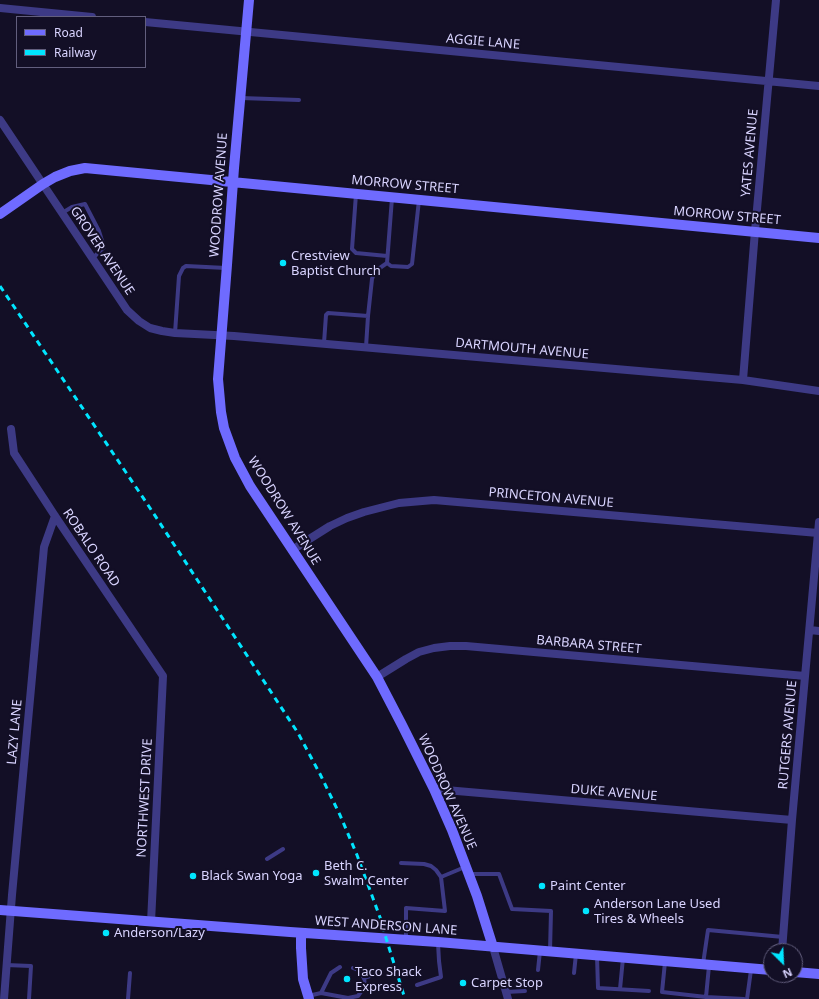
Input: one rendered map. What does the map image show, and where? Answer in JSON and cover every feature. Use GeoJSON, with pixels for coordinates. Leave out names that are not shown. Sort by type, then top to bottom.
{"type":"FeatureCollection","features":[{"type":"Feature","properties":{"kind":"street","name":"WOODROW AVENUE"},"geometry":{"type":"LineString","coordinates":[[249,0],[218,378],[221,412],[229,444],[250,486],[377,677],[434,789],[452,830],[493,947]]}},
{"type":"Feature","properties":{"kind":"street","name":"YATES AVENUE"},"geometry":{"type":"LineString","coordinates":[[743,380],[776,0]]}},
{"type":"Feature","properties":{"kind":"street"},"geometry":{"type":"LineString","coordinates":[[0,8],[82,16]]}},
{"type":"Feature","properties":{"kind":"street","name":"AGGIE LANE"},"geometry":{"type":"LineString","coordinates":[[146,22],[819,86]]}},
{"type":"Feature","properties":{"kind":"street","name":"GROVER AVENUE"},"geometry":{"type":"LineString","coordinates":[[0,120],[127,310],[139,321],[150,328],[175,333],[222,335]]}},
{"type":"Feature","properties":{"kind":"street","name":"MORROW STREET"},"geometry":{"type":"LineString","coordinates":[[0,214],[43,184],[63,173],[84,168],[819,238]]}},
{"type":"Feature","properties":{"kind":"street","name":"DARTMOUTH AVENUE"},"geometry":{"type":"LineString","coordinates":[[222,335],[743,380],[819,391]]}},
{"type":"Feature","properties":{"kind":"street","name":"ROBALO ROAD"},"geometry":{"type":"LineString","coordinates":[[11,429],[14,453],[163,676]]}},
{"type":"Feature","properties":{"kind":"street","name":"PRINCETON AVENUE"},"geometry":{"type":"LineString","coordinates":[[292,550],[330,526],[364,512],[399,503],[434,500],[818,533]]}},
{"type":"Feature","properties":{"kind":"street","name":"LAZY LANE"},"geometry":{"type":"LineString","coordinates":[[4,999],[44,547],[55,516]]}},
{"type":"Feature","properties":{"kind":"street","name":"RUTGERS AVENUE"},"geometry":{"type":"LineString","coordinates":[[783,943],[792,820],[819,522]]}},
{"type":"Feature","properties":{"kind":"street"},"geometry":{"type":"LineString","coordinates":[[810,630],[819,631]]}},
{"type":"Feature","properties":{"kind":"street","name":"BARBARA STREET"},"geometry":{"type":"LineString","coordinates":[[377,677],[420,652],[450,646],[482,647],[806,676]]}},
{"type":"Feature","properties":{"kind":"street","name":"NORTHWEST DRIVE"},"geometry":{"type":"LineString","coordinates":[[151,922],[163,676]]}},
{"type":"Feature","properties":{"kind":"street","name":"DUKE AVENUE"},"geometry":{"type":"LineString","coordinates":[[434,789],[792,820]]}},
{"type":"Feature","properties":{"kind":"street","name":"WEST ANDERSON LANE"},"geometry":{"type":"LineString","coordinates":[[0,910],[438,942],[763,969]]}},
{"type":"Feature","properties":{"kind":"street"},"geometry":{"type":"LineString","coordinates":[[301,933],[303,979],[308,997]]}},
{"type":"Feature","properties":{"kind":"street"},"geometry":{"type":"LineString","coordinates":[[493,947],[507,996]]}},
{"type":"Feature","properties":{"kind":"street"},"geometry":{"type":"LineString","coordinates":[[803,973],[819,974]]}},
{"type":"Feature","properties":{"kind":"lane"},"geometry":{"type":"LineString","coordinates":[[240,98],[299,100]]}},
{"type":"Feature","properties":{"kind":"lane"},"geometry":{"type":"LineString","coordinates":[[356,194],[352,250],[356,253],[387,256]]}},
{"type":"Feature","properties":{"kind":"lane"},"geometry":{"type":"LineString","coordinates":[[387,263],[392,197]]}},
{"type":"Feature","properties":{"kind":"lane"},"geometry":{"type":"LineString","coordinates":[[387,263],[391,266],[408,267],[412,264],[419,200]]}},
{"type":"Feature","properties":{"kind":"lane"},"geometry":{"type":"LineString","coordinates":[[62,212],[72,207],[85,204],[99,231],[104,247],[92,258]]}},
{"type":"Feature","properties":{"kind":"lane"},"geometry":{"type":"LineString","coordinates":[[366,348],[373,276],[377,270],[387,263]]}},
{"type":"Feature","properties":{"kind":"lane"},"geometry":{"type":"LineString","coordinates":[[175,333],[179,276],[183,268],[186,266],[227,268]]}},
{"type":"Feature","properties":{"kind":"lane"},"geometry":{"type":"LineString","coordinates":[[324,344],[326,315],[328,313],[368,316]]}},
{"type":"Feature","properties":{"kind":"lane"},"geometry":{"type":"LineString","coordinates":[[267,858],[283,849]]}},
{"type":"Feature","properties":{"kind":"lane"},"geometry":{"type":"LineString","coordinates":[[401,863],[424,864],[432,866],[436,870],[441,877],[445,911],[406,908],[406,940]]}},
{"type":"Feature","properties":{"kind":"lane"},"geometry":{"type":"LineString","coordinates":[[441,877],[467,870],[499,874],[512,909],[551,911],[545,951],[538,970]]}},
{"type":"Feature","properties":{"kind":"lane"},"geometry":{"type":"LineString","coordinates":[[706,997],[708,930],[783,937]]}},
{"type":"Feature","properties":{"kind":"lane"},"geometry":{"type":"LineString","coordinates":[[417,985],[441,977],[438,961],[438,942]]}},
{"type":"Feature","properties":{"kind":"lane"},"geometry":{"type":"LineString","coordinates":[[574,973],[576,954]]}},
{"type":"Feature","properties":{"kind":"lane"},"geometry":{"type":"LineString","coordinates":[[597,956],[598,988],[649,991]]}},
{"type":"Feature","properties":{"kind":"lane"},"geometry":{"type":"LineString","coordinates":[[620,989],[623,958]]}},
{"type":"Feature","properties":{"kind":"lane"},"geometry":{"type":"LineString","coordinates":[[665,961],[662,992],[689,997],[745,999],[751,968]]}},
{"type":"Feature","properties":{"kind":"lane"},"geometry":{"type":"LineString","coordinates":[[6,965],[31,966],[29,999]]}},
{"type":"Feature","properties":{"kind":"lane"},"geometry":{"type":"LineString","coordinates":[[321,993],[332,972],[340,967]]}},
{"type":"Feature","properties":{"kind":"lane"},"geometry":{"type":"LineString","coordinates":[[308,997],[321,993],[348,998],[358,996],[365,986],[364,978],[358,970],[353,968]]}},
{"type":"Feature","properties":{"kind":"lane"},"geometry":{"type":"LineString","coordinates":[[128,999],[130,973]]}},
{"type":"Feature","properties":{"kind":"lane"},"geometry":{"type":"LineString","coordinates":[[364,978],[373,975]]}},
{"type":"Feature","properties":{"kind":"lane"},"geometry":{"type":"LineString","coordinates":[[507,996],[525,991]]}},
{"type":"Feature","properties":{"kind":"railway"},"geometry":{"type":"LineString","coordinates":[[0,286],[148,505],[298,733],[340,815],[357,855],[381,920],[405,999]]}},
{"type":"Feature","properties":{"kind":"place","name":"Crestview Baptist Church"},"geometry":{"type":"Point","coordinates":[283,263]}},
{"type":"Feature","properties":{"kind":"place","name":"Beth C. Swalm Center"},"geometry":{"type":"Point","coordinates":[316,873]}},
{"type":"Feature","properties":{"kind":"place","name":"Black Swan Yoga"},"geometry":{"type":"Point","coordinates":[193,876]}},
{"type":"Feature","properties":{"kind":"place","name":"Paint Center"},"geometry":{"type":"Point","coordinates":[542,886]}},
{"type":"Feature","properties":{"kind":"place","name":"Anderson Lane Used Tires & Wheels"},"geometry":{"type":"Point","coordinates":[586,911]}},
{"type":"Feature","properties":{"kind":"place","name":"Anderson/Lazy"},"geometry":{"type":"Point","coordinates":[106,933]}},
{"type":"Feature","properties":{"kind":"place","name":"Taco Shack Express"},"geometry":{"type":"Point","coordinates":[347,979]}},
{"type":"Feature","properties":{"kind":"place","name":"Carpet Stop"},"geometry":{"type":"Point","coordinates":[463,983]}}]}
